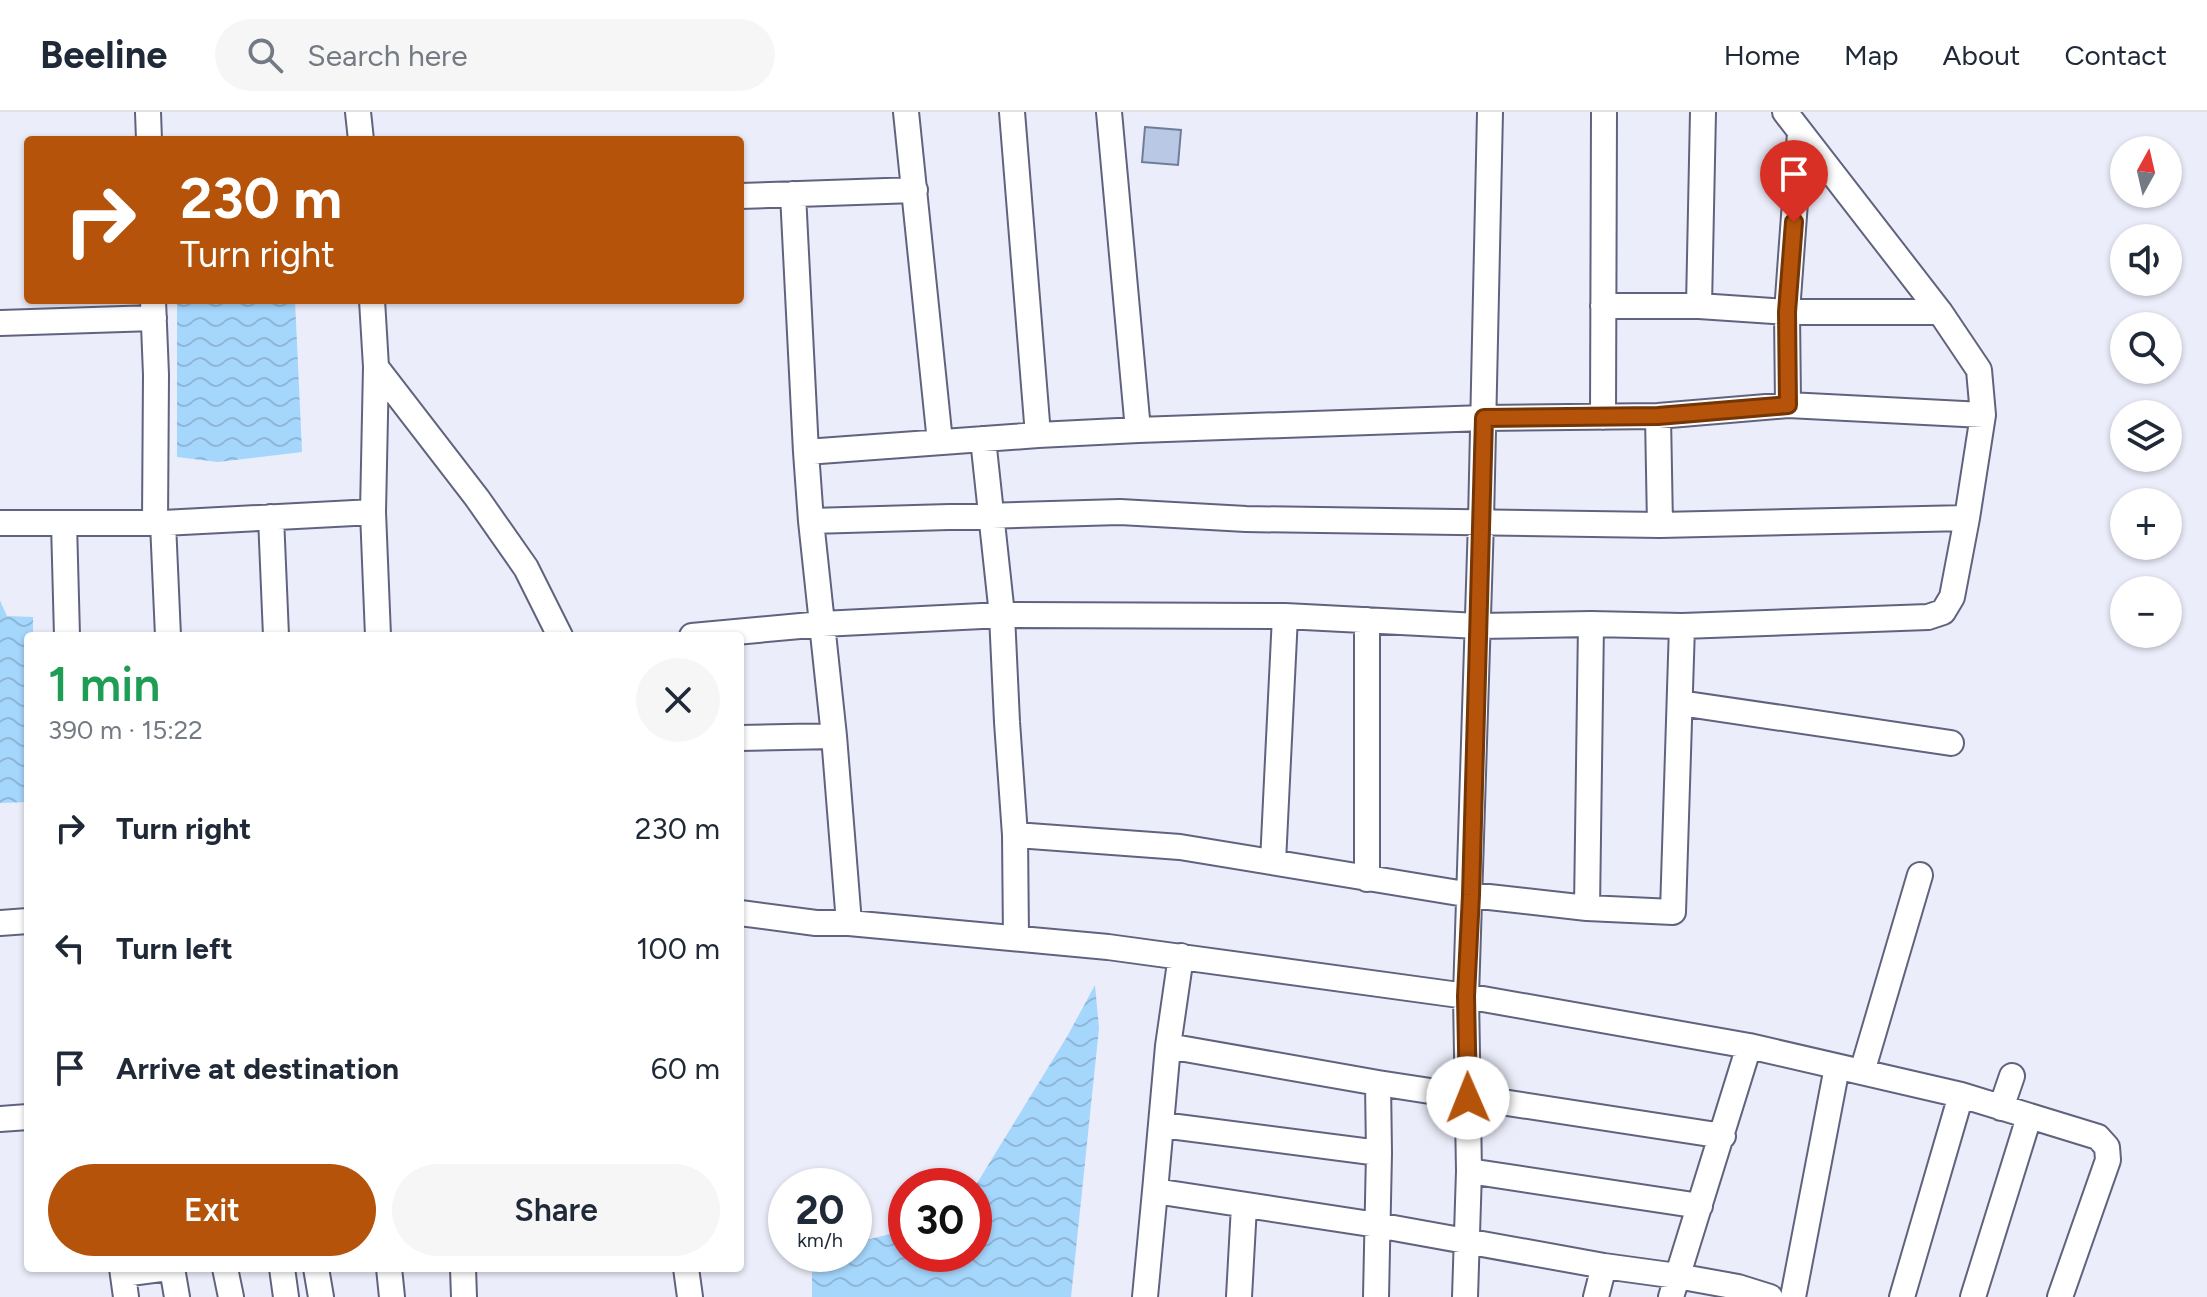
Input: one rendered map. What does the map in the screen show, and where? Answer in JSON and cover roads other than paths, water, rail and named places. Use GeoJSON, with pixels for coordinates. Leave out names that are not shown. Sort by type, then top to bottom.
{"type":"FeatureCollection","features":[{"type":"Feature","properties":{"kind":"street"},"geometry":{"type":"LineString","coordinates":[[148,112],[149,136]]}},
{"type":"Feature","properties":{"kind":"street"},"geometry":{"type":"LineString","coordinates":[[358,112],[361,136]]}},
{"type":"Feature","properties":{"kind":"street"},"geometry":{"type":"LineString","coordinates":[[906,112],[940,442]]}},
{"type":"Feature","properties":{"kind":"street"},"geometry":{"type":"LineString","coordinates":[[1012,112],[1038,435]]}},
{"type":"Feature","properties":{"kind":"street"},"geometry":{"type":"LineString","coordinates":[[1109,112],[1138,430]]}},
{"type":"Feature","properties":{"kind":"street"},"geometry":{"type":"LineString","coordinates":[[1465,1297],[1469,1171],[1466,996],[1490,112]]}},
{"type":"Feature","properties":{"kind":"street"},"geometry":{"type":"LineString","coordinates":[[1603,417],[1604,112]]}},
{"type":"Feature","properties":{"kind":"street"},"geometry":{"type":"LineString","coordinates":[[1699,306],[1703,112]]}},
{"type":"Feature","properties":{"kind":"street"},"geometry":{"type":"LineString","coordinates":[[735,632],[822,624],[1002,615],[1285,616],[1478,626],[1682,626],[1928,617],[1943,612],[1952,597],[1983,415],[1979,370],[1940,312],[1785,112]]}},
{"type":"Feature","properties":{"kind":"street"},"geometry":{"type":"LineString","coordinates":[[1788,405],[1787,312],[1800,133]]}},
{"type":"Feature","properties":{"kind":"street"},"geometry":{"type":"LineString","coordinates":[[744,196],[915,190]]}},
{"type":"Feature","properties":{"kind":"street"},"geometry":{"type":"LineString","coordinates":[[793,194],[811,521],[834,736],[849,923]]}},
{"type":"Feature","properties":{"kind":"street"},"geometry":{"type":"LineString","coordinates":[[372,304],[376,367],[373,512],[378,632]]}},
{"type":"Feature","properties":{"kind":"street"},"geometry":{"type":"LineString","coordinates":[[1603,306],[1699,306],[1787,312],[1940,312]]}},
{"type":"Feature","properties":{"kind":"street"},"geometry":{"type":"LineString","coordinates":[[0,323],[154,309],[159,523],[168,632]]}},
{"type":"Feature","properties":{"kind":"street"},"geometry":{"type":"LineString","coordinates":[[376,367],[477,498],[526,568],[558,632]]}},
{"type":"Feature","properties":{"kind":"street"},"geometry":{"type":"LineString","coordinates":[[806,452],[1138,430],[1484,418],[1658,416],[1788,405],[1983,415]]}},
{"type":"Feature","properties":{"kind":"street"},"geometry":{"type":"LineString","coordinates":[[1658,416],[1660,525]]}},
{"type":"Feature","properties":{"kind":"street"},"geometry":{"type":"LineString","coordinates":[[983,439],[1002,615],[1015,835],[1016,938]]}},
{"type":"Feature","properties":{"kind":"street"},"geometry":{"type":"LineString","coordinates":[[0,523],[159,523],[373,512]]}},
{"type":"Feature","properties":{"kind":"street"},"geometry":{"type":"LineString","coordinates":[[811,521],[1120,512],[1246,519],[1660,525],[1967,518]]}},
{"type":"Feature","properties":{"kind":"street"},"geometry":{"type":"LineString","coordinates":[[271,517],[276,632]]}},
{"type":"Feature","properties":{"kind":"street"},"geometry":{"type":"LineString","coordinates":[[64,523],[67,632]]}},
{"type":"Feature","properties":{"kind":"street"},"geometry":{"type":"LineString","coordinates":[[1273,862],[1285,616]]}},
{"type":"Feature","properties":{"kind":"street"},"geometry":{"type":"LineString","coordinates":[[1367,620],[1367,879]]}},
{"type":"Feature","properties":{"kind":"street"},"geometry":{"type":"LineString","coordinates":[[1587,908],[1591,624]]}},
{"type":"Feature","properties":{"kind":"street"},"geometry":{"type":"LineString","coordinates":[[1015,835],[1180,847],[1471,895],[1587,908],[1673,912],[1682,626]]}},
{"type":"Feature","properties":{"kind":"street"},"geometry":{"type":"LineString","coordinates":[[1680,703],[1951,743]]}},
{"type":"Feature","properties":{"kind":"street"},"geometry":{"type":"LineString","coordinates":[[744,738],[834,736]]}},
{"type":"Feature","properties":{"kind":"street"},"geometry":{"type":"LineString","coordinates":[[1862,1072],[1920,875]]}},
{"type":"Feature","properties":{"kind":"street"},"geometry":{"type":"LineString","coordinates":[[744,914],[816,923],[849,923],[1016,938],[1181,956],[1466,996],[1749,1046],[1961,1095],[2098,1137],[2107,1147],[2108,1160],[2060,1297]]}},
{"type":"Feature","properties":{"kind":"street"},"geometry":{"type":"LineString","coordinates":[[0,923],[24,921]]}},
{"type":"Feature","properties":{"kind":"street"},"geometry":{"type":"LineString","coordinates":[[1145,1297],[1168,1046],[1181,956]]}},
{"type":"Feature","properties":{"kind":"street"},"geometry":{"type":"LineString","coordinates":[[1168,1046],[1468,1098],[1723,1136]]}},
{"type":"Feature","properties":{"kind":"street"},"geometry":{"type":"LineString","coordinates":[[1674,1286],[1749,1046]]}},
{"type":"Feature","properties":{"kind":"street"},"geometry":{"type":"LineString","coordinates":[[1793,1297],[1837,1067]]}},
{"type":"Feature","properties":{"kind":"street"},"geometry":{"type":"LineString","coordinates":[[2001,1108],[2012,1076]]}},
{"type":"Feature","properties":{"kind":"street"},"geometry":{"type":"LineString","coordinates":[[1376,1297],[1378,1083]]}},
{"type":"Feature","properties":{"kind":"street"},"geometry":{"type":"LineString","coordinates":[[1902,1297],[1961,1095]]}},
{"type":"Feature","properties":{"kind":"street"},"geometry":{"type":"LineString","coordinates":[[0,1119],[24,1117]]}},
{"type":"Feature","properties":{"kind":"street"},"geometry":{"type":"LineString","coordinates":[[1973,1297],[2029,1117]]}},
{"type":"Feature","properties":{"kind":"street"},"geometry":{"type":"LineString","coordinates":[[1162,1125],[1379,1153]]}},
{"type":"Feature","properties":{"kind":"street"},"geometry":{"type":"LineString","coordinates":[[1469,1171],[1700,1206]]}},
{"type":"Feature","properties":{"kind":"street"},"geometry":{"type":"LineString","coordinates":[[1155,1191],[1467,1240],[1604,1266],[1674,1286],[1738,1287],[1770,1297]]}},
{"type":"Feature","properties":{"kind":"street"},"geometry":{"type":"LineString","coordinates":[[1239,1297],[1244,1206]]}},
{"type":"Feature","properties":{"kind":"street"},"geometry":{"type":"LineString","coordinates":[[1596,1297],[1604,1266]]}},
{"type":"Feature","properties":{"kind":"street"},"geometry":{"type":"LineString","coordinates":[[124,1280],[155,1272]]}},
{"type":"Feature","properties":{"kind":"street"},"geometry":{"type":"LineString","coordinates":[[171,1272],[177,1297]]}},
{"type":"Feature","properties":{"kind":"street"},"geometry":{"type":"LineString","coordinates":[[226,1272],[231,1297]]}},
{"type":"Feature","properties":{"kind":"street"},"geometry":{"type":"LineString","coordinates":[[283,1272],[286,1297]]}},
{"type":"Feature","properties":{"kind":"street"},"geometry":{"type":"LineString","coordinates":[[317,1272],[321,1297]]}},
{"type":"Feature","properties":{"kind":"street"},"geometry":{"type":"LineString","coordinates":[[389,1272],[392,1297]]}},
{"type":"Feature","properties":{"kind":"street"},"geometry":{"type":"LineString","coordinates":[[463,1272],[464,1297]]}},
{"type":"Feature","properties":{"kind":"street"},"geometry":{"type":"LineString","coordinates":[[687,1272],[690,1297]]}},
{"type":"Feature","properties":{"kind":"water"},"geometry":{"type":"Polygon","coordinates":[[[177,304],[295,304],[302,452],[218,462],[177,457],[177,304]]]}},
{"type":"Feature","properties":{"kind":"water"},"geometry":{"type":"Polygon","coordinates":[[[0,601],[7,616],[33,617],[33,632],[24,632],[24,802],[0,803],[0,601]]]}},
{"type":"Feature","properties":{"kind":"water"},"geometry":{"type":"Polygon","coordinates":[[[1095,985],[1099,1028],[1071,1297],[812,1297],[812,1272],[872,1272],[872,1238],[888,1234],[888,1272],[992,1272],[992,1168],[986,1168],[1095,985]]]}}]}
